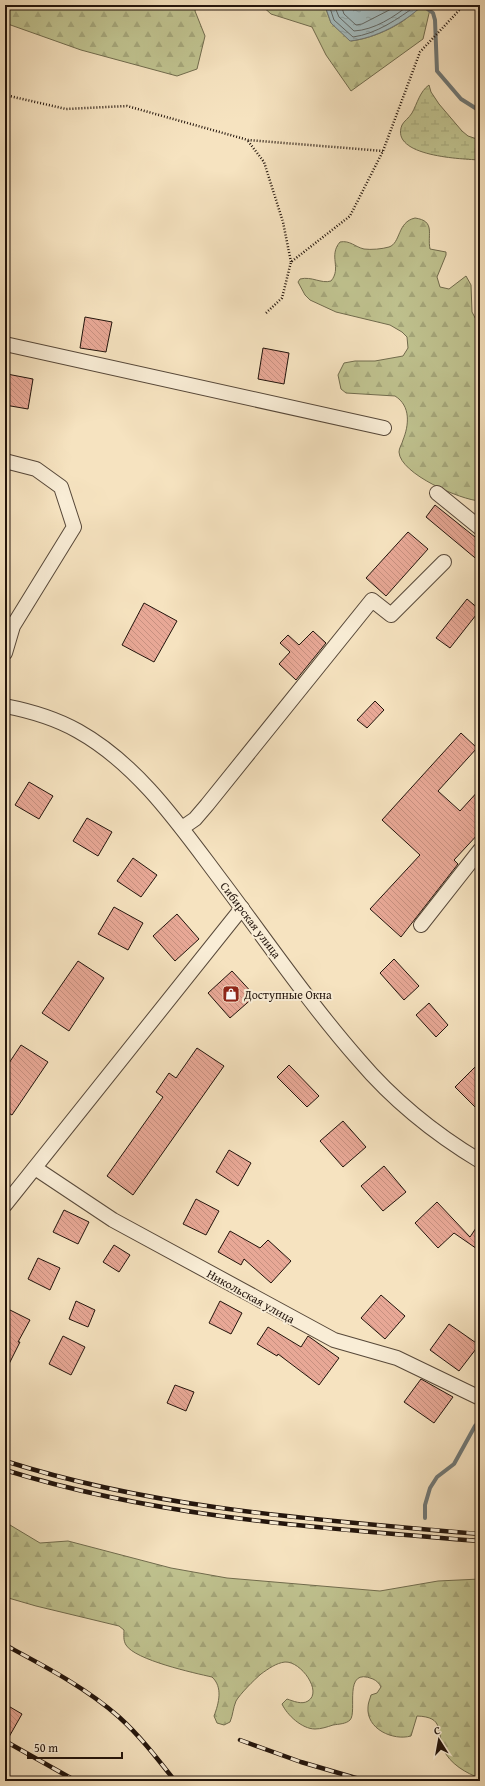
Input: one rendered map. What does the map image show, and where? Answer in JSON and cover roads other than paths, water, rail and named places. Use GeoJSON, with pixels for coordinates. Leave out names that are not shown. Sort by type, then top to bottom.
{"type":"FeatureCollection","features":[{"type":"Feature","properties":{"kind":"street"},"geometry":{"type":"LineString","coordinates":[[5,344],[384,428]]}},
{"type":"Feature","properties":{"kind":"street"},"geometry":{"type":"LineString","coordinates":[[5,461],[36,468],[61,487],[74,527],[13,626],[5,653]]}},
{"type":"Feature","properties":{"kind":"street"},"geometry":{"type":"LineString","coordinates":[[437,493],[480,528]]}},
{"type":"Feature","properties":{"kind":"street"},"geometry":{"type":"LineString","coordinates":[[182,828],[195,819],[372,600],[392,615],[444,562]]}},
{"type":"Feature","properties":{"kind":"street","name":"Сибирская улица"},"geometry":{"type":"LineString","coordinates":[[5,706],[26,710],[58,720],[97,743],[129,770],[182,828],[317,1009],[359,1061],[396,1099],[434,1130],[480,1161]]}},
{"type":"Feature","properties":{"kind":"street"},"geometry":{"type":"LineString","coordinates":[[421,925],[480,850]]}},
{"type":"Feature","properties":{"kind":"street"},"geometry":{"type":"LineString","coordinates":[[5,1205],[242,908]]}},
{"type":"Feature","properties":{"kind":"street","name":"Никольская улица"},"geometry":{"type":"LineString","coordinates":[[35,1168],[112,1220],[334,1340],[397,1358],[480,1398]]}},
{"type":"Feature","properties":{"kind":"water"},"geometry":{"type":"Polygon","coordinates":[[[323,5],[423,5],[407,18],[389,29],[370,37],[350,41],[331,23],[325,6],[323,5]]]}},
{"type":"Feature","properties":{"kind":"waterway"},"geometry":{"type":"LineString","coordinates":[[422,5],[433,13],[435,20],[437,71],[461,99],[480,111]]}},
{"type":"Feature","properties":{"kind":"waterway"},"geometry":{"type":"LineString","coordinates":[[425,1518],[425,1505],[430,1488],[437,1477],[454,1464],[475,1426],[480,1421]]}},
{"type":"Feature","properties":{"kind":"railway"},"geometry":{"type":"LineString","coordinates":[[5,1461],[63,1478],[181,1502],[300,1518],[480,1534]]}},
{"type":"Feature","properties":{"kind":"railway"},"geometry":{"type":"LineString","coordinates":[[5,1470],[122,1500],[240,1519],[480,1541]]}},
{"type":"Feature","properties":{"kind":"railway"},"geometry":{"type":"LineString","coordinates":[[5,1645],[64,1678],[106,1706],[134,1732],[175,1781]]}},
{"type":"Feature","properties":{"kind":"railway"},"geometry":{"type":"LineString","coordinates":[[240,1740],[301,1762],[366,1781]]}},
{"type":"Feature","properties":{"kind":"railway"},"geometry":{"type":"LineString","coordinates":[[5,1741],[76,1781]]}},
{"type":"Feature","properties":{"kind":"place","name":"Доступные Окна"},"geometry":{"type":"Point","coordinates":[231,994]}}]}
